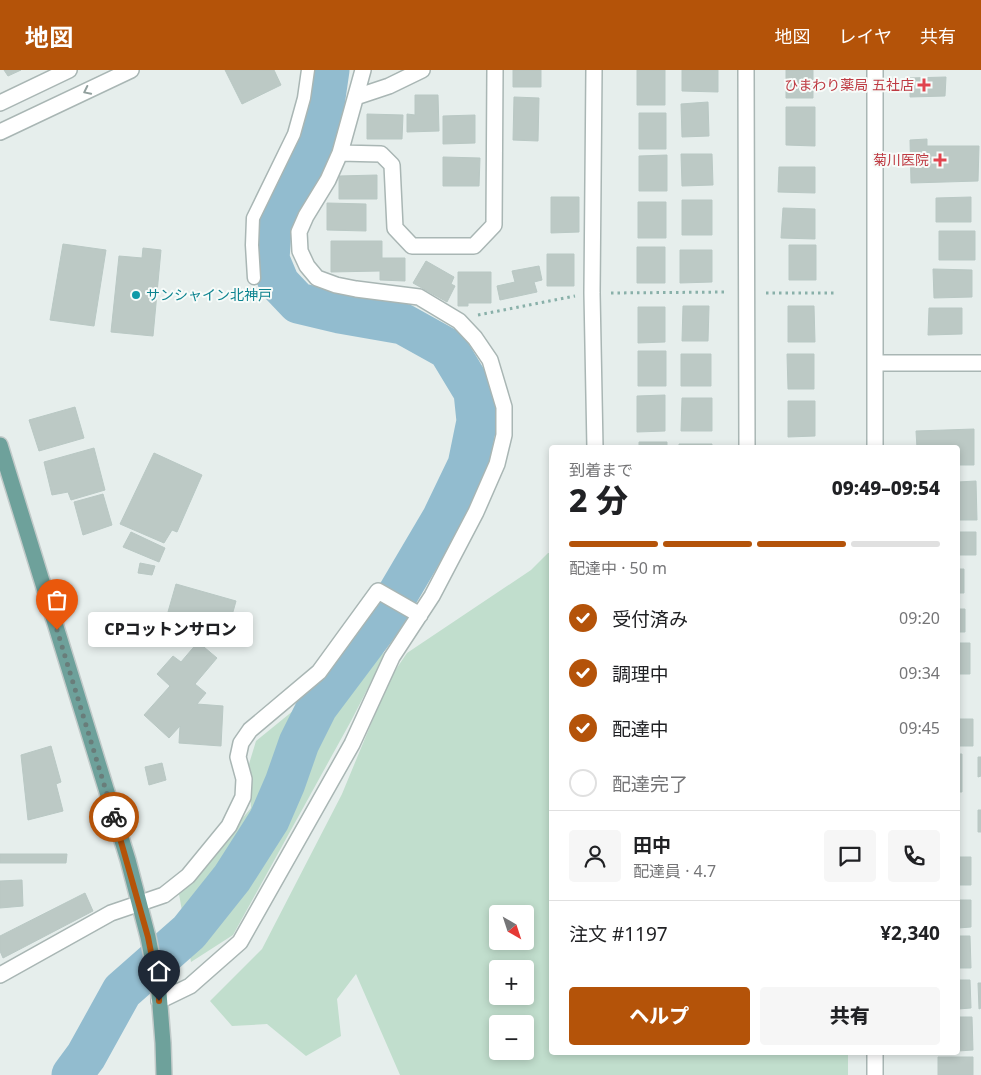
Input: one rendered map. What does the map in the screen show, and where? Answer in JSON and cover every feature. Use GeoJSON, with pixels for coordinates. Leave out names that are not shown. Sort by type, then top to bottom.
{"type":"FeatureCollection","features":[{"type":"Feature","properties":{"kind":"main road"},"geometry":{"type":"LineString","coordinates":[[0,445],[128,860],[148,937],[159,997],[164,1075]]}},
{"type":"Feature","properties":{"kind":"street"},"geometry":{"type":"LineString","coordinates":[[0,103],[69,70]]}},
{"type":"Feature","properties":{"kind":"street"},"geometry":{"type":"LineString","coordinates":[[0,132],[131,70]]}},
{"type":"Feature","properties":{"kind":"street"},"geometry":{"type":"LineString","coordinates":[[159,997],[190,986],[240,942],[352,744],[392,658],[417,613],[432,596],[476,512],[497,464],[504,435],[504,407],[490,360],[475,338],[458,322],[419,297],[336,285],[317,278],[307,266],[300,251],[299,232],[306,216],[328,180],[340,153],[362,70]]}},
{"type":"Feature","properties":{"kind":"street"},"geometry":{"type":"LineString","coordinates":[[356,97],[389,86],[422,70]]}},
{"type":"Feature","properties":{"kind":"street"},"geometry":{"type":"LineString","coordinates":[[340,153],[382,154],[392,165],[395,228],[412,246],[474,246],[494,225],[495,70]]}},
{"type":"Feature","properties":{"kind":"street"},"geometry":{"type":"LineString","coordinates":[[594,70],[592,293],[595,445]]}},
{"type":"Feature","properties":{"kind":"street"},"geometry":{"type":"LineString","coordinates":[[746,70],[747,445]]}},
{"type":"Feature","properties":{"kind":"street"},"geometry":{"type":"LineString","coordinates":[[874,70],[875,445]]}},
{"type":"Feature","properties":{"kind":"street"},"geometry":{"type":"LineString","coordinates":[[875,363],[981,363]]}},
{"type":"Feature","properties":{"kind":"street"},"geometry":{"type":"LineString","coordinates":[[0,975],[111,913],[164,895],[188,876],[229,826],[244,797],[244,779],[238,757],[241,743],[250,730],[319,672],[378,590],[417,613]]}},
{"type":"Feature","properties":{"kind":"street"},"geometry":{"type":"LineString","coordinates":[[875,1055],[875,1075]]}},
{"type":"Feature","properties":{"kind":"lane"},"geometry":{"type":"LineString","coordinates":[[254,278],[253,218],[294,134],[304,98],[308,70]]}},
{"type":"Feature","properties":{"kind":"path"},"geometry":{"type":"LineString","coordinates":[[603,293],[727,292]]}},
{"type":"Feature","properties":{"kind":"path"},"geometry":{"type":"LineString","coordinates":[[757,292],[835,293]]}},
{"type":"Feature","properties":{"kind":"path"},"geometry":{"type":"LineString","coordinates":[[471,316],[583,294]]}},
{"type":"Feature","properties":{"kind":"green space"},"geometry":{"type":"Polygon","coordinates":[[[549,553],[549,1055],[848,1055],[848,1075],[400,1075],[356,974],[337,999],[341,1036],[306,1056],[267,1024],[232,1026],[210,1001],[262,949],[342,794],[390,678],[407,653],[531,570],[549,553]]]}},
{"type":"Feature","properties":{"kind":"green space"},"geometry":{"type":"Polygon","coordinates":[[[387,651],[351,721],[233,935],[191,962],[179,894],[251,808],[249,764],[256,741],[299,706],[330,720],[370,661],[387,651]]]}},
{"type":"Feature","properties":{"kind":"building"},"geometry":{"type":"Polygon","coordinates":[[[4,70],[21,70],[8,76],[4,70]]]}},
{"type":"Feature","properties":{"kind":"building"},"geometry":{"type":"Polygon","coordinates":[[[225,70],[274,70],[281,85],[242,104],[225,70]]]}},
{"type":"Feature","properties":{"kind":"building"},"geometry":{"type":"Polygon","coordinates":[[[513,70],[541,70],[541,87],[513,87],[513,70]]]}},
{"type":"Feature","properties":{"kind":"building"},"geometry":{"type":"Polygon","coordinates":[[[637,70],[665,70],[665,105],[637,105],[637,70]]]}},
{"type":"Feature","properties":{"kind":"building"},"geometry":{"type":"Polygon","coordinates":[[[682,70],[718,70],[718,92],[682,91],[682,70]]]}},
{"type":"Feature","properties":{"kind":"building"},"geometry":{"type":"Polygon","coordinates":[[[786,70],[813,70],[813,98],[786,98],[786,70]]]}},
{"type":"Feature","properties":{"kind":"building"},"geometry":{"type":"Polygon","coordinates":[[[946,77],[945,96],[910,97],[910,78],[946,77]]]}},
{"type":"Feature","properties":{"kind":"building"},"geometry":{"type":"Polygon","coordinates":[[[415,95],[438,95],[439,131],[407,132],[407,114],[415,115],[415,95]]]}},
{"type":"Feature","properties":{"kind":"building"},"geometry":{"type":"Polygon","coordinates":[[[514,97],[539,98],[538,141],[513,140],[514,97]]]}},
{"type":"Feature","properties":{"kind":"building"},"geometry":{"type":"Polygon","coordinates":[[[708,102],[709,136],[682,137],[681,104],[708,102]]]}},
{"type":"Feature","properties":{"kind":"building"},"geometry":{"type":"Polygon","coordinates":[[[786,107],[815,107],[815,146],[786,145],[786,107]]]}},
{"type":"Feature","properties":{"kind":"building"},"geometry":{"type":"Polygon","coordinates":[[[639,113],[666,113],[666,149],[639,149],[639,113]]]}},
{"type":"Feature","properties":{"kind":"building"},"geometry":{"type":"Polygon","coordinates":[[[367,114],[403,115],[402,139],[367,139],[367,114]]]}},
{"type":"Feature","properties":{"kind":"building"},"geometry":{"type":"Polygon","coordinates":[[[475,115],[475,143],[443,144],[443,116],[475,115]]]}},
{"type":"Feature","properties":{"kind":"building"},"geometry":{"type":"Polygon","coordinates":[[[927,139],[927,146],[979,146],[978,181],[911,183],[910,140],[927,139]]]}},
{"type":"Feature","properties":{"kind":"building"},"geometry":{"type":"Polygon","coordinates":[[[681,154],[712,154],[713,185],[682,186],[681,154]]]}},
{"type":"Feature","properties":{"kind":"building"},"geometry":{"type":"Polygon","coordinates":[[[667,155],[667,191],[639,191],[639,156],[667,155]]]}},
{"type":"Feature","properties":{"kind":"building"},"geometry":{"type":"Polygon","coordinates":[[[443,157],[480,158],[479,186],[443,186],[443,157]]]}},
{"type":"Feature","properties":{"kind":"building"},"geometry":{"type":"Polygon","coordinates":[[[779,167],[815,167],[815,193],[778,192],[779,167]]]}},
{"type":"Feature","properties":{"kind":"building"},"geometry":{"type":"Polygon","coordinates":[[[377,175],[377,199],[339,199],[339,176],[377,175]]]}},
{"type":"Feature","properties":{"kind":"building"},"geometry":{"type":"Polygon","coordinates":[[[551,197],[579,197],[579,232],[551,233],[551,197]]]}},
{"type":"Feature","properties":{"kind":"building"},"geometry":{"type":"Polygon","coordinates":[[[971,197],[971,222],[936,222],[936,198],[971,197]]]}},
{"type":"Feature","properties":{"kind":"building"},"geometry":{"type":"Polygon","coordinates":[[[682,200],[712,200],[712,235],[682,235],[682,200]]]}},
{"type":"Feature","properties":{"kind":"building"},"geometry":{"type":"Polygon","coordinates":[[[638,202],[666,202],[666,238],[638,238],[638,202]]]}},
{"type":"Feature","properties":{"kind":"building"},"geometry":{"type":"Polygon","coordinates":[[[327,203],[366,204],[366,231],[327,230],[327,203]]]}},
{"type":"Feature","properties":{"kind":"building"},"geometry":{"type":"Polygon","coordinates":[[[783,208],[815,209],[815,239],[781,238],[783,208]]]}},
{"type":"Feature","properties":{"kind":"building"},"geometry":{"type":"Polygon","coordinates":[[[939,231],[975,231],[975,260],[939,260],[939,231]]]}},
{"type":"Feature","properties":{"kind":"building"},"geometry":{"type":"Polygon","coordinates":[[[331,241],[382,241],[382,258],[405,258],[405,281],[380,280],[380,271],[331,272],[331,241]]]}},
{"type":"Feature","properties":{"kind":"building"},"geometry":{"type":"Polygon","coordinates":[[[63,244],[106,250],[94,326],[50,320],[63,244]]]}},
{"type":"Feature","properties":{"kind":"building"},"geometry":{"type":"Polygon","coordinates":[[[789,245],[816,245],[816,280],[789,280],[789,245]]]}},
{"type":"Feature","properties":{"kind":"building"},"geometry":{"type":"Polygon","coordinates":[[[637,247],[665,247],[665,283],[637,283],[637,247]]]}},
{"type":"Feature","properties":{"kind":"building","name":"サンシャイン北神戸"},"geometry":{"type":"Polygon","coordinates":[[[143,248],[161,250],[153,336],[111,332],[119,256],[142,258],[143,248]]]}},
{"type":"Feature","properties":{"kind":"building"},"geometry":{"type":"Polygon","coordinates":[[[680,250],[712,250],[712,282],[680,283],[680,250]]]}},
{"type":"Feature","properties":{"kind":"building"},"geometry":{"type":"Polygon","coordinates":[[[547,254],[574,254],[574,286],[547,286],[547,254]]]}},
{"type":"Feature","properties":{"kind":"building"},"geometry":{"type":"Polygon","coordinates":[[[426,261],[454,277],[451,284],[455,286],[447,302],[413,283],[426,261]]]}},
{"type":"Feature","properties":{"kind":"building"},"geometry":{"type":"Polygon","coordinates":[[[539,266],[542,280],[534,282],[537,292],[500,300],[497,286],[515,282],[512,271],[539,266]]]}},
{"type":"Feature","properties":{"kind":"building"},"geometry":{"type":"Polygon","coordinates":[[[933,269],[972,270],[972,297],[934,298],[933,269]]]}},
{"type":"Feature","properties":{"kind":"building"},"geometry":{"type":"Polygon","coordinates":[[[458,272],[491,272],[491,303],[468,303],[468,306],[458,306],[458,272]]]}},
{"type":"Feature","properties":{"kind":"building"},"geometry":{"type":"Polygon","coordinates":[[[683,306],[709,306],[708,341],[682,341],[683,306]]]}},
{"type":"Feature","properties":{"kind":"building"},"geometry":{"type":"Polygon","coordinates":[[[788,306],[814,306],[815,342],[788,342],[788,306]]]}},
{"type":"Feature","properties":{"kind":"building"},"geometry":{"type":"Polygon","coordinates":[[[638,307],[665,307],[665,342],[638,343],[638,307]]]}},
{"type":"Feature","properties":{"kind":"building"},"geometry":{"type":"Polygon","coordinates":[[[929,308],[962,308],[962,334],[928,335],[929,308]]]}},
{"type":"Feature","properties":{"kind":"building"},"geometry":{"type":"Polygon","coordinates":[[[638,351],[666,351],[666,386],[638,386],[638,351]]]}},
{"type":"Feature","properties":{"kind":"building"},"geometry":{"type":"Polygon","coordinates":[[[681,354],[711,354],[711,386],[681,386],[681,354]]]}},
{"type":"Feature","properties":{"kind":"building"},"geometry":{"type":"Polygon","coordinates":[[[787,354],[814,354],[814,389],[788,389],[787,354]]]}},
{"type":"Feature","properties":{"kind":"building"},"geometry":{"type":"Polygon","coordinates":[[[665,395],[665,431],[637,432],[637,396],[665,395]]]}},
{"type":"Feature","properties":{"kind":"building"},"geometry":{"type":"Polygon","coordinates":[[[682,398],[712,398],[712,431],[681,431],[682,398]]]}},
{"type":"Feature","properties":{"kind":"building"},"geometry":{"type":"Polygon","coordinates":[[[788,401],[815,401],[815,436],[788,437],[788,401]]]}},
{"type":"Feature","properties":{"kind":"building"},"geometry":{"type":"Polygon","coordinates":[[[75,407],[84,438],[39,451],[29,420],[75,407]]]}},
{"type":"Feature","properties":{"kind":"building"},"geometry":{"type":"Polygon","coordinates":[[[974,429],[974,465],[960,465],[960,445],[917,445],[916,431],[974,429]]]}},
{"type":"Feature","properties":{"kind":"building"},"geometry":{"type":"Polygon","coordinates":[[[639,442],[667,442],[667,445],[639,445],[639,442]]]}},
{"type":"Feature","properties":{"kind":"building"},"geometry":{"type":"Polygon","coordinates":[[[679,444],[712,444],[712,445],[679,444]]]}},
{"type":"Feature","properties":{"kind":"building"},"geometry":{"type":"Polygon","coordinates":[[[94,448],[105,490],[71,500],[68,492],[52,495],[44,462],[94,448]]]}},
{"type":"Feature","properties":{"kind":"building"},"geometry":{"type":"Polygon","coordinates":[[[154,453],[202,475],[177,532],[172,530],[164,543],[120,524],[154,453]]]}},
{"type":"Feature","properties":{"kind":"building"},"geometry":{"type":"Polygon","coordinates":[[[976,481],[977,520],[960,520],[960,482],[976,481]]]}},
{"type":"Feature","properties":{"kind":"building"},"geometry":{"type":"Polygon","coordinates":[[[103,494],[112,525],[83,535],[74,502],[103,494]]]}},
{"type":"Feature","properties":{"kind":"building"},"geometry":{"type":"Polygon","coordinates":[[[131,532],[165,548],[159,562],[123,547],[131,532]]]}},
{"type":"Feature","properties":{"kind":"building"},"geometry":{"type":"Polygon","coordinates":[[[960,532],[976,532],[976,555],[960,555],[960,532]]]}},
{"type":"Feature","properties":{"kind":"building"},"geometry":{"type":"Polygon","coordinates":[[[140,563],[155,566],[152,575],[138,573],[140,563]]]}},
{"type":"Feature","properties":{"kind":"building"},"geometry":{"type":"Polygon","coordinates":[[[960,569],[964,569],[964,593],[960,593],[960,569]]]}},
{"type":"Feature","properties":{"kind":"building"},"geometry":{"type":"Polygon","coordinates":[[[176,584],[236,601],[228,630],[168,612],[176,584]]]}},
{"type":"Feature","properties":{"kind":"building"},"geometry":{"type":"Polygon","coordinates":[[[960,609],[965,609],[965,632],[960,632],[960,609]]]}},
{"type":"Feature","properties":{"kind":"building"},"geometry":{"type":"Polygon","coordinates":[[[198,642],[217,658],[195,684],[206,693],[197,704],[223,706],[221,746],[179,743],[180,726],[169,738],[144,715],[170,686],[157,674],[173,656],[181,662],[198,642]]]}},
{"type":"Feature","properties":{"kind":"building"},"geometry":{"type":"Polygon","coordinates":[[[960,643],[970,643],[970,674],[960,674],[960,643]]]}},
{"type":"Feature","properties":{"kind":"building"},"geometry":{"type":"Polygon","coordinates":[[[960,719],[973,719],[973,746],[960,746],[960,719]]]}},
{"type":"Feature","properties":{"kind":"building"},"geometry":{"type":"Polygon","coordinates":[[[51,746],[61,782],[56,784],[63,811],[28,820],[21,755],[51,746]]]}},
{"type":"Feature","properties":{"kind":"building"},"geometry":{"type":"Polygon","coordinates":[[[960,754],[962,754],[962,792],[960,792],[960,754]]]}},
{"type":"Feature","properties":{"kind":"building"},"geometry":{"type":"Polygon","coordinates":[[[978,757],[981,757],[981,776],[978,777],[978,757]]]}},
{"type":"Feature","properties":{"kind":"building"},"geometry":{"type":"Polygon","coordinates":[[[162,763],[166,780],[149,785],[145,767],[162,763]]]}},
{"type":"Feature","properties":{"kind":"building"},"geometry":{"type":"Polygon","coordinates":[[[978,810],[981,810],[981,832],[978,832],[978,810]]]}},
{"type":"Feature","properties":{"kind":"building"},"geometry":{"type":"Polygon","coordinates":[[[0,854],[67,854],[66,863],[0,863],[0,854]]]}},
{"type":"Feature","properties":{"kind":"building"},"geometry":{"type":"Polygon","coordinates":[[[960,857],[971,857],[971,885],[960,885],[960,857]]]}},
{"type":"Feature","properties":{"kind":"building"},"geometry":{"type":"Polygon","coordinates":[[[22,880],[23,906],[0,908],[0,881],[22,880]]]}},
{"type":"Feature","properties":{"kind":"building"},"geometry":{"type":"Polygon","coordinates":[[[85,893],[93,911],[3,958],[0,951],[0,936],[85,893]]]}},
{"type":"Feature","properties":{"kind":"building"},"geometry":{"type":"Polygon","coordinates":[[[960,900],[971,900],[971,927],[960,928],[960,900]]]}},
{"type":"Feature","properties":{"kind":"building"},"geometry":{"type":"Polygon","coordinates":[[[960,936],[970,936],[971,968],[960,968],[960,936]]]}},
{"type":"Feature","properties":{"kind":"building"},"geometry":{"type":"Polygon","coordinates":[[[960,980],[970,980],[971,1008],[960,1009],[960,980]]]}},
{"type":"Feature","properties":{"kind":"building"},"geometry":{"type":"Polygon","coordinates":[[[978,983],[981,983],[981,1008],[979,1009],[978,983]]]}},
{"type":"Feature","properties":{"kind":"building"},"geometry":{"type":"Polygon","coordinates":[[[960,1017],[972,1017],[973,1050],[960,1051],[960,1017]]]}},
{"type":"Feature","properties":{"kind":"building"},"geometry":{"type":"Polygon","coordinates":[[[938,1057],[973,1057],[973,1075],[938,1075],[938,1057]]]}},
{"type":"Feature","properties":{"kind":"waterway"},"geometry":{"type":"LineString","coordinates":[[72,1075],[86,1056],[122,991],[189,932],[232,878],[269,820],[299,743],[317,707],[383,619],[442,519],[468,465],[477,421],[474,392],[448,349],[403,324],[340,313],[298,303],[279,283],[269,259],[271,231],[296,188],[320,132],[329,70]]}},
{"type":"Feature","properties":{"kind":"way so far"},"geometry":{"type":"LineString","coordinates":[[57,630],[114,817]]}},
{"type":"Feature","properties":{"kind":"place","name":"ひまわり薬局 五社店"},"geometry":{"type":"Point","coordinates":[924,85]}},
{"type":"Feature","properties":{"kind":"place","name":"菊川医院"},"geometry":{"type":"Point","coordinates":[940,160]}},
{"type":"Feature","properties":{"kind":"place","name":"サンシャイン北神戸"},"geometry":{"type":"Point","coordinates":[136,295]}},
{"type":"Feature","properties":{"kind":"place","name":"CPコットンサロン"},"geometry":{"type":"Point","coordinates":[57,630]}},
{"type":"Feature","properties":{"kind":"route"},"geometry":{"type":"LineString","coordinates":[[114,817],[128,860],[148,937],[159,1001]]}}]}
